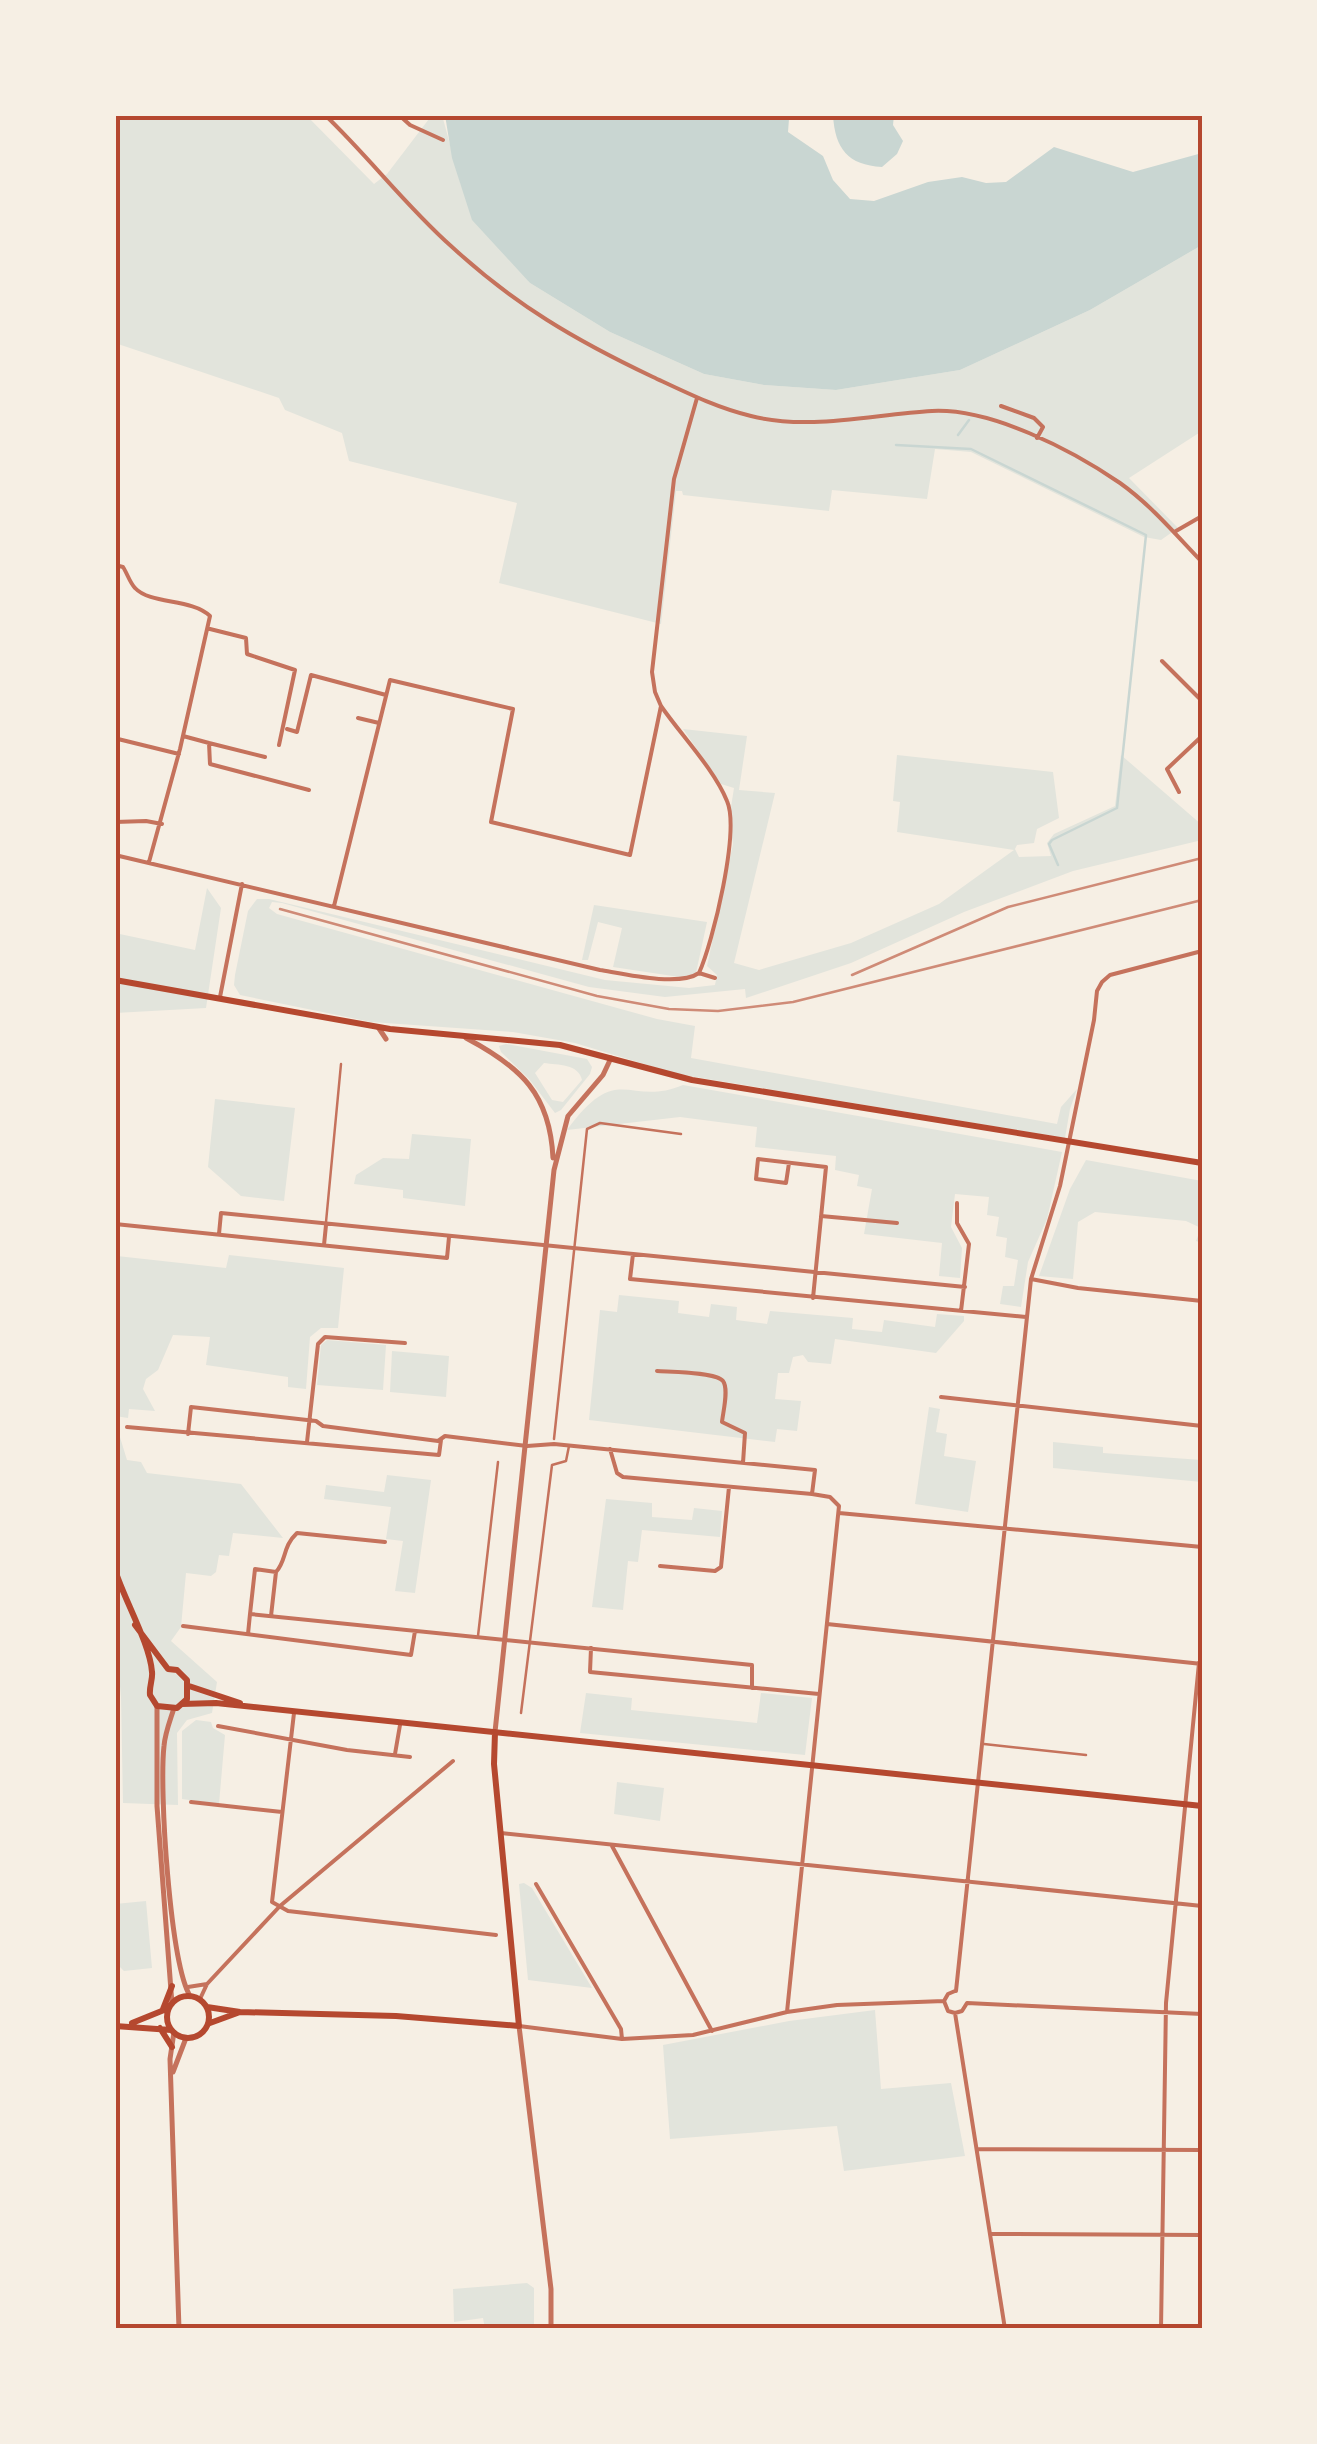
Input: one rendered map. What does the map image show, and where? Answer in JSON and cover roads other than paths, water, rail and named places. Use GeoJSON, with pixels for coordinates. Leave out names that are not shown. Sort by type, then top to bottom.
{"type":"FeatureCollection","features":[{"type":"Feature","properties":{"kind":"main road"},"geometry":{"type":"LineString","coordinates":[[115,980],[390,1029],[548,1044],[692,1080],[1202,1163]]}},
{"type":"Feature","properties":{"kind":"main road"},"geometry":{"type":"LineString","coordinates":[[115,1570],[153,1676],[148,1690],[157,1706],[251,1707],[1202,1806]]}},
{"type":"Feature","properties":{"kind":"main road"},"geometry":{"type":"LineString","coordinates":[[136,1625],[168,1669],[183,1674],[189,1686],[251,1707]]}},
{"type":"Feature","properties":{"kind":"main road"},"geometry":{"type":"LineString","coordinates":[[153,1676],[168,1669]]}},
{"type":"Feature","properties":{"kind":"main road"},"geometry":{"type":"LineString","coordinates":[[178,1706],[189,1686]]}},
{"type":"Feature","properties":{"kind":"main road"},"geometry":{"type":"LineString","coordinates":[[207,2007],[519,2026],[500,1833],[495,1732]]}},
{"type":"Feature","properties":{"kind":"main road"},"geometry":{"type":"LineString","coordinates":[[154,2016],[164,2008],[172,1986]]}},
{"type":"Feature","properties":{"kind":"main road"},"geometry":{"type":"LineString","coordinates":[[118,2026],[154,2016],[190,1996],[207,2007],[208,2024]]}},
{"type":"Feature","properties":{"kind":"main road"},"geometry":{"type":"LineString","coordinates":[[170,2006],[167,2018],[172,2031]]}},
{"type":"Feature","properties":{"kind":"main road"},"geometry":{"type":"LineString","coordinates":[[118,2026],[160,2027],[186,2038],[198,2036],[208,2024],[240,2012]]}},
{"type":"Feature","properties":{"kind":"main road"},"geometry":{"type":"LineString","coordinates":[[160,2027],[172,2047]]}},
{"type":"Feature","properties":{"kind":"street"},"geometry":{"type":"LineString","coordinates":[[326,115],[449,245],[533,314],[573,338],[697,398],[776,421],[954,410],[998,420],[1121,484],[1202,562]]}},
{"type":"Feature","properties":{"kind":"street"},"geometry":{"type":"LineString","coordinates":[[399,115],[410,125],[443,140]]}},
{"type":"Feature","properties":{"kind":"street"},"geometry":{"type":"LineString","coordinates":[[115,855],[618,973],[690,979],[699,973],[731,843],[732,820],[722,790],[661,706],[652,672],[674,479],[697,398]]}},
{"type":"Feature","properties":{"kind":"street"},"geometry":{"type":"LineString","coordinates":[[1001,406],[1034,418],[1043,427],[1037,438]]}},
{"type":"Feature","properties":{"kind":"street"},"geometry":{"type":"LineString","coordinates":[[1174,532],[1202,516]]}},
{"type":"Feature","properties":{"kind":"street"},"geometry":{"type":"LineString","coordinates":[[115,565],[123,567],[135,588],[144,594],[201,608],[210,616],[162,824],[149,862]]}},
{"type":"Feature","properties":{"kind":"street"},"geometry":{"type":"LineString","coordinates":[[209,629],[246,638],[247,654],[295,670],[279,744]]}},
{"type":"Feature","properties":{"kind":"street"},"geometry":{"type":"LineString","coordinates":[[1162,661],[1202,701]]}},
{"type":"Feature","properties":{"kind":"street"},"geometry":{"type":"LineString","coordinates":[[287,729],[297,732],[311,675],[386,695]]}},
{"type":"Feature","properties":{"kind":"street"},"geometry":{"type":"LineString","coordinates":[[334,906],[390,680],[513,709],[492,822],[630,855],[661,706]]}},
{"type":"Feature","properties":{"kind":"street"},"geometry":{"type":"LineString","coordinates":[[358,718],[379,724]]}},
{"type":"Feature","properties":{"kind":"street"},"geometry":{"type":"LineString","coordinates":[[183,736],[265,756]]}},
{"type":"Feature","properties":{"kind":"street"},"geometry":{"type":"LineString","coordinates":[[1179,792],[1168,769],[1202,736]]}},
{"type":"Feature","properties":{"kind":"street"},"geometry":{"type":"LineString","coordinates":[[118,739],[179,754]]}},
{"type":"Feature","properties":{"kind":"street"},"geometry":{"type":"LineString","coordinates":[[209,743],[210,764],[310,790]]}},
{"type":"Feature","properties":{"kind":"street"},"geometry":{"type":"LineString","coordinates":[[115,822],[162,824]]}},
{"type":"Feature","properties":{"kind":"street"},"geometry":{"type":"LineString","coordinates":[[220,1000],[242,884]]}},
{"type":"Feature","properties":{"kind":"street"},"geometry":{"type":"LineString","coordinates":[[956,1991],[1031,1279],[1060,1186],[1097,991],[1110,975],[1202,951]]}},
{"type":"Feature","properties":{"kind":"street"},"geometry":{"type":"LineString","coordinates":[[699,973],[715,978]]}},
{"type":"Feature","properties":{"kind":"street"},"geometry":{"type":"LineString","coordinates":[[463,1037],[514,1067],[527,1082],[550,1123],[554,1170]]}},
{"type":"Feature","properties":{"kind":"street"},"geometry":{"type":"LineString","coordinates":[[495,1732],[554,1170],[568,1116],[603,1075],[611,1058]]}},
{"type":"Feature","properties":{"kind":"street"},"geometry":{"type":"LineString","coordinates":[[789,1163],[786,1182],[756,1179],[758,1159],[826,1167],[813,1298]]}},
{"type":"Feature","properties":{"kind":"street"},"geometry":{"type":"LineString","coordinates":[[957,1202],[957,1223],[968,1244],[961,1311]]}},
{"type":"Feature","properties":{"kind":"street"},"geometry":{"type":"LineString","coordinates":[[219,1234],[221,1213],[965,1287]]}},
{"type":"Feature","properties":{"kind":"street"},"geometry":{"type":"LineString","coordinates":[[821,1216],[897,1223]]}},
{"type":"Feature","properties":{"kind":"street"},"geometry":{"type":"LineString","coordinates":[[115,1224],[447,1258],[450,1237]]}},
{"type":"Feature","properties":{"kind":"street"},"geometry":{"type":"LineString","coordinates":[[324,1245],[326,1225]]}},
{"type":"Feature","properties":{"kind":"street"},"geometry":{"type":"LineString","coordinates":[[633,1254],[630,1280],[1026,1317]]}},
{"type":"Feature","properties":{"kind":"street"},"geometry":{"type":"LineString","coordinates":[[1031,1279],[1202,1302]]}},
{"type":"Feature","properties":{"kind":"street"},"geometry":{"type":"LineString","coordinates":[[307,1442],[318,1344],[326,1337],[405,1343]]}},
{"type":"Feature","properties":{"kind":"street"},"geometry":{"type":"LineString","coordinates":[[657,1370],[722,1380],[726,1386],[722,1422],[745,1433],[743,1462]]}},
{"type":"Feature","properties":{"kind":"street"},"geometry":{"type":"LineString","coordinates":[[941,1397],[1202,1426]]}},
{"type":"Feature","properties":{"kind":"street"},"geometry":{"type":"LineString","coordinates":[[188,1434],[191,1407],[441,1440]]}},
{"type":"Feature","properties":{"kind":"street"},"geometry":{"type":"LineString","coordinates":[[127,1427],[438,1455],[445,1436],[527,1446],[570,1445],[815,1470],[812,1494]]}},
{"type":"Feature","properties":{"kind":"street"},"geometry":{"type":"LineString","coordinates":[[610,1449],[617,1472],[623,1477],[812,1494],[836,1501],[839,1513],[800,1863],[788,2012]]}},
{"type":"Feature","properties":{"kind":"street"},"geometry":{"type":"LineString","coordinates":[[660,1566],[715,1571],[720,1567],[730,1487]]}},
{"type":"Feature","properties":{"kind":"street"},"geometry":{"type":"LineString","coordinates":[[839,1513],[1202,1547]]}},
{"type":"Feature","properties":{"kind":"street"},"geometry":{"type":"LineString","coordinates":[[271,1616],[276,1572],[286,1543],[296,1533],[385,1542]]}},
{"type":"Feature","properties":{"kind":"street"},"geometry":{"type":"LineString","coordinates":[[248,1634],[256,1569],[276,1572]]}},
{"type":"Feature","properties":{"kind":"street"},"geometry":{"type":"LineString","coordinates":[[250,1614],[752,1665],[752,1688]]}},
{"type":"Feature","properties":{"kind":"street"},"geometry":{"type":"LineString","coordinates":[[828,1624],[1200,1664],[1166,2012],[1161,2329]]}},
{"type":"Feature","properties":{"kind":"street"},"geometry":{"type":"LineString","coordinates":[[184,1626],[411,1655],[414,1631]]}},
{"type":"Feature","properties":{"kind":"street"},"geometry":{"type":"LineString","coordinates":[[591,1648],[590,1672],[819,1694]]}},
{"type":"Feature","properties":{"kind":"street"},"geometry":{"type":"LineString","coordinates":[[157,1706],[157,1806],[172,1986],[170,2006]]}},
{"type":"Feature","properties":{"kind":"street"},"geometry":{"type":"LineString","coordinates":[[178,1706],[164,1744],[163,1770],[172,1906],[183,1984],[190,1996]]}},
{"type":"Feature","properties":{"kind":"street"},"geometry":{"type":"LineString","coordinates":[[294,1713],[272,1902],[288,1911],[496,1935]]}},
{"type":"Feature","properties":{"kind":"street"},"geometry":{"type":"LineString","coordinates":[[395,1754],[400,1724]]}},
{"type":"Feature","properties":{"kind":"street"},"geometry":{"type":"LineString","coordinates":[[218,1726],[410,1757]]}},
{"type":"Feature","properties":{"kind":"street"},"geometry":{"type":"LineString","coordinates":[[200,1999],[207,1984],[280,1906],[454,1762]]}},
{"type":"Feature","properties":{"kind":"street"},"geometry":{"type":"LineString","coordinates":[[191,1802],[282,1812]]}},
{"type":"Feature","properties":{"kind":"street"},"geometry":{"type":"LineString","coordinates":[[500,1833],[1202,1906]]}},
{"type":"Feature","properties":{"kind":"street"},"geometry":{"type":"LineString","coordinates":[[611,1844],[712,2031]]}},
{"type":"Feature","properties":{"kind":"street"},"geometry":{"type":"LineString","coordinates":[[536,1884],[621,2029],[622,2039]]}},
{"type":"Feature","properties":{"kind":"street"},"geometry":{"type":"LineString","coordinates":[[183,1984],[192,1988],[207,1984]]}},
{"type":"Feature","properties":{"kind":"street"},"geometry":{"type":"LineString","coordinates":[[956,1991],[964,1998],[1202,2014]]}},
{"type":"Feature","properties":{"kind":"street"},"geometry":{"type":"LineString","coordinates":[[956,1991],[948,1994],[946,2008],[956,2013],[962,2011],[964,1998]]}},
{"type":"Feature","properties":{"kind":"street"},"geometry":{"type":"LineString","coordinates":[[551,2329],[551,2289],[519,2026],[622,2039],[712,2031],[788,2012],[875,2001],[944,2002]]}},
{"type":"Feature","properties":{"kind":"street"},"geometry":{"type":"LineString","coordinates":[[956,2013],[1005,2329]]}},
{"type":"Feature","properties":{"kind":"street"},"geometry":{"type":"LineString","coordinates":[[172,2031],[179,2329]]}},
{"type":"Feature","properties":{"kind":"street"},"geometry":{"type":"LineString","coordinates":[[172,2074],[186,2038]]}},
{"type":"Feature","properties":{"kind":"street"},"geometry":{"type":"LineString","coordinates":[[977,2149],[1202,2150]]}},
{"type":"Feature","properties":{"kind":"street"},"geometry":{"type":"LineString","coordinates":[[990,2234],[1202,2235]]}},
{"type":"Feature","properties":{"kind":"lane"},"geometry":{"type":"LineString","coordinates":[[326,1225],[340,1064]]}},
{"type":"Feature","properties":{"kind":"lane"},"geometry":{"type":"LineString","coordinates":[[554,1438],[586,1129],[600,1122],[681,1134]]}},
{"type":"Feature","properties":{"kind":"lane"},"geometry":{"type":"LineString","coordinates":[[522,1714],[552,1465],[566,1461],[570,1445]]}},
{"type":"Feature","properties":{"kind":"lane"},"geometry":{"type":"LineString","coordinates":[[478,1638],[498,1462]]}},
{"type":"Feature","properties":{"kind":"lane"},"geometry":{"type":"LineString","coordinates":[[983,1744],[1086,1755]]}},
{"type":"Feature","properties":{"kind":"waterway"},"geometry":{"type":"LineString","coordinates":[[958,435],[969,420]]}},
{"type":"Feature","properties":{"kind":"waterway"},"geometry":{"type":"LineString","coordinates":[[896,445],[971,449],[1146,535],[1117,808],[1052,840],[1049,844],[1058,865]]}},
{"type":"Feature","properties":{"kind":"railway"},"geometry":{"type":"LineString","coordinates":[[852,975],[1008,907],[1202,858]]}},
{"type":"Feature","properties":{"kind":"railway"},"geometry":{"type":"LineString","coordinates":[[280,909],[597,996],[669,1009],[718,1011],[793,1002],[1202,900]]}}]}
